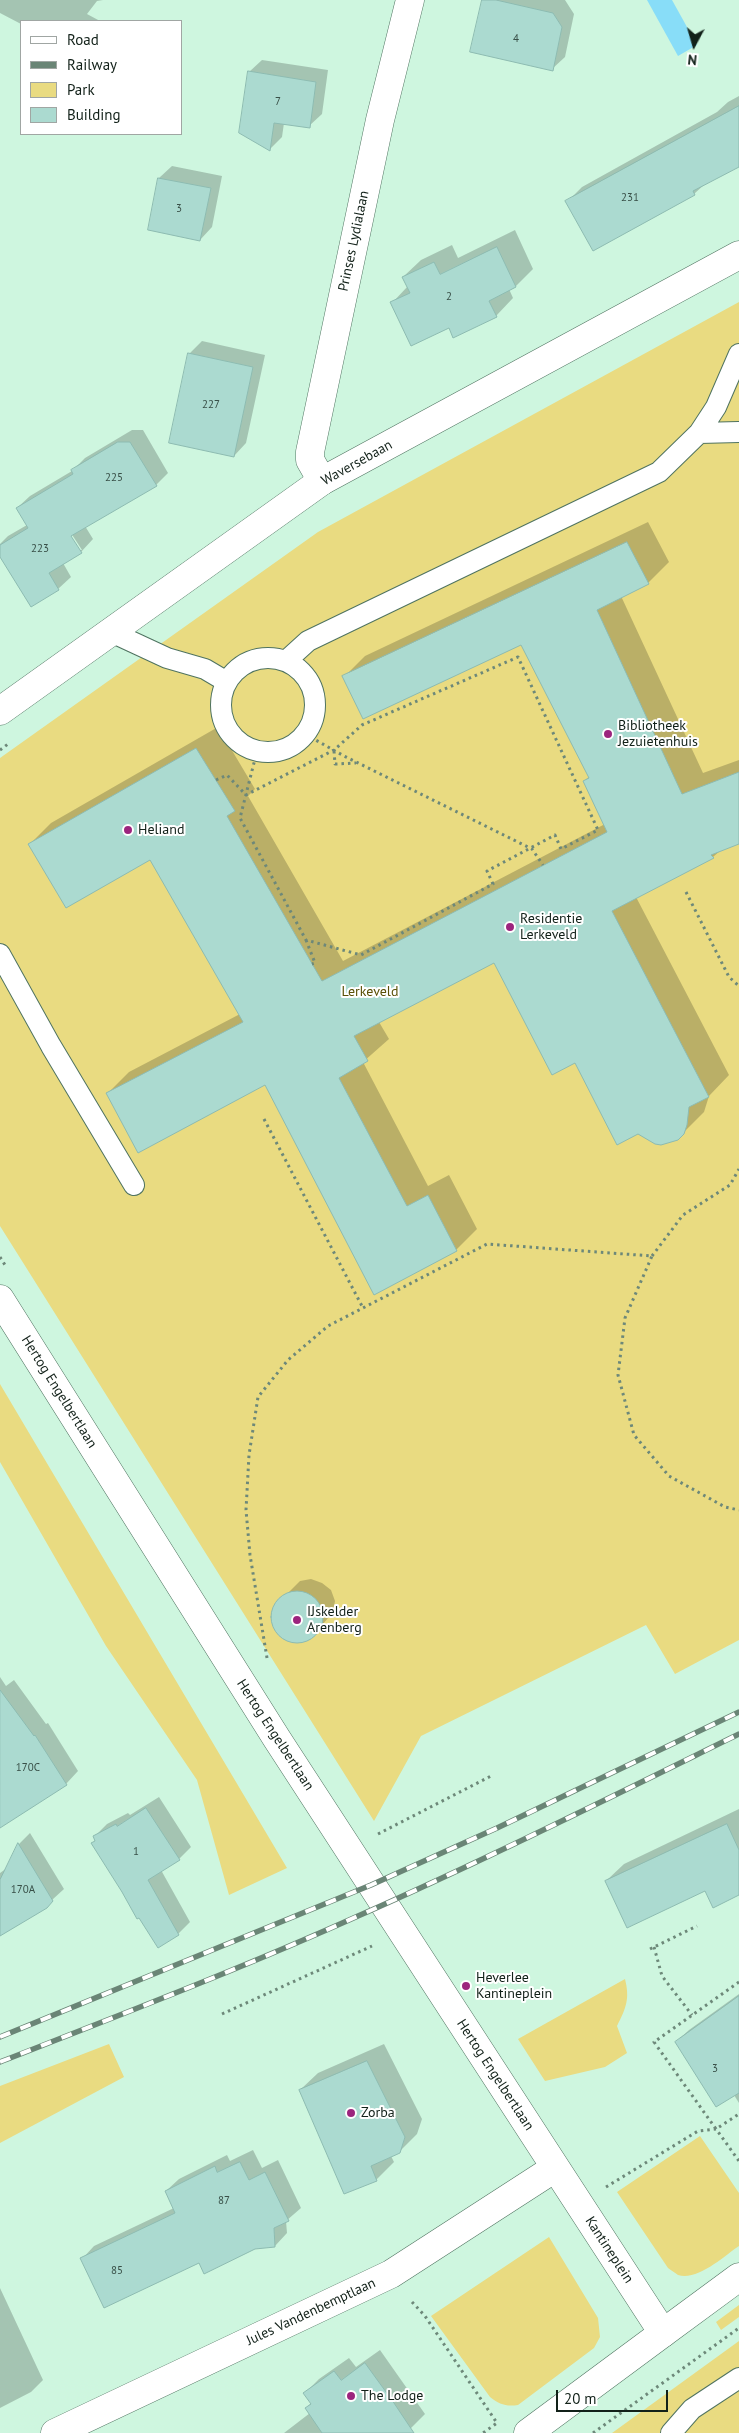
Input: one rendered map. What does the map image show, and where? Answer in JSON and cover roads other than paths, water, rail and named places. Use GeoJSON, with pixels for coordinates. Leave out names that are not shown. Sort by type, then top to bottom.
{"type":"FeatureCollection","features":[{"type":"Feature","properties":{"kind":"street","name":"Prinses Lydialaan"},"geometry":{"type":"LineString","coordinates":[[322,481],[310,460],[310,452],[380,120],[410,0]]}},
{"type":"Feature","properties":{"kind":"street","name":"Waversebaan"},"geometry":{"type":"LineString","coordinates":[[0,711],[322,481],[737,262]]}},
{"type":"Feature","properties":{"kind":"street","name":"Hertog Engelbertlaan"},"geometry":{"type":"LineString","coordinates":[[0,1299],[401,1931],[555,2168]]}},
{"type":"Feature","properties":{"kind":"street","name":"Kantineplein"},"geometry":{"type":"LineString","coordinates":[[555,2168],[663,2333]]}},
{"type":"Feature","properties":{"kind":"street","name":"Jules Vandenbemptlaan"},"geometry":{"type":"LineString","coordinates":[[55,2433],[391,2274],[555,2168]]}},
{"type":"Feature","properties":{"kind":"street"},"geometry":{"type":"LineString","coordinates":[[530,2432],[739,2277]]}},
{"type":"Feature","properties":{"kind":"lane"},"geometry":{"type":"LineString","coordinates":[[286,661],[308,641],[659,472],[699,433],[716,407],[739,354]]}},
{"type":"Feature","properties":{"kind":"lane"},"geometry":{"type":"LineString","coordinates":[[699,433],[739,432]]}},
{"type":"Feature","properties":{"kind":"lane"},"geometry":{"type":"LineString","coordinates":[[111,632],[167,658],[205,669],[227,682]]}},
{"type":"Feature","properties":{"kind":"lane"},"geometry":{"type":"LineString","coordinates":[[272,658],[286,661],[300,669],[310,682],[315,698],[315,714],[305,734],[298,742],[286,749],[271,752],[257,751],[244,746],[232,736],[225,724],[221,710],[222,695],[227,682],[235,671],[246,663],[272,658]]}},
{"type":"Feature","properties":{"kind":"lane"},"geometry":{"type":"LineString","coordinates":[[0,954],[51,1046],[134,1185]]}},
{"type":"Feature","properties":{"kind":"lane"},"geometry":{"type":"LineString","coordinates":[[671,2433],[692,2409],[739,2378]]}},
{"type":"Feature","properties":{"kind":"water"},"geometry":{"type":"Polygon","coordinates":[[[647,0],[672,0],[697,45],[678,56],[647,0]]]}},
{"type":"Feature","properties":{"kind":"railway"},"geometry":{"type":"LineString","coordinates":[[0,2037],[371,1885],[497,1828],[739,1712]]}},
{"type":"Feature","properties":{"kind":"railway"},"geometry":{"type":"LineString","coordinates":[[0,2062],[314,1936],[502,1850],[739,1734]]}},
{"type":"Feature","properties":{"kind":"place","name":"Bibliotheek Jezuietenhuis"},"geometry":{"type":"Point","coordinates":[608,734]}},
{"type":"Feature","properties":{"kind":"place","name":"Heliand"},"geometry":{"type":"Point","coordinates":[128,830]}},
{"type":"Feature","properties":{"kind":"place","name":"Residentie Lerkeveld"},"geometry":{"type":"Point","coordinates":[510,927]}},
{"type":"Feature","properties":{"kind":"place","name":"IJskelder Arenberg"},"geometry":{"type":"Point","coordinates":[297,1620]}},
{"type":"Feature","properties":{"kind":"place","name":"Heverlee Kantineplein"},"geometry":{"type":"Point","coordinates":[466,1986]}},
{"type":"Feature","properties":{"kind":"place","name":"Zorba"},"geometry":{"type":"Point","coordinates":[351,2113]}},
{"type":"Feature","properties":{"kind":"place","name":"The Lodge"},"geometry":{"type":"Point","coordinates":[351,2396]}},
{"type":"Feature","properties":{"kind":"park label","name":"Lerkeveld"},"geometry":{"type":"Point","coordinates":[370,992]}}]}
